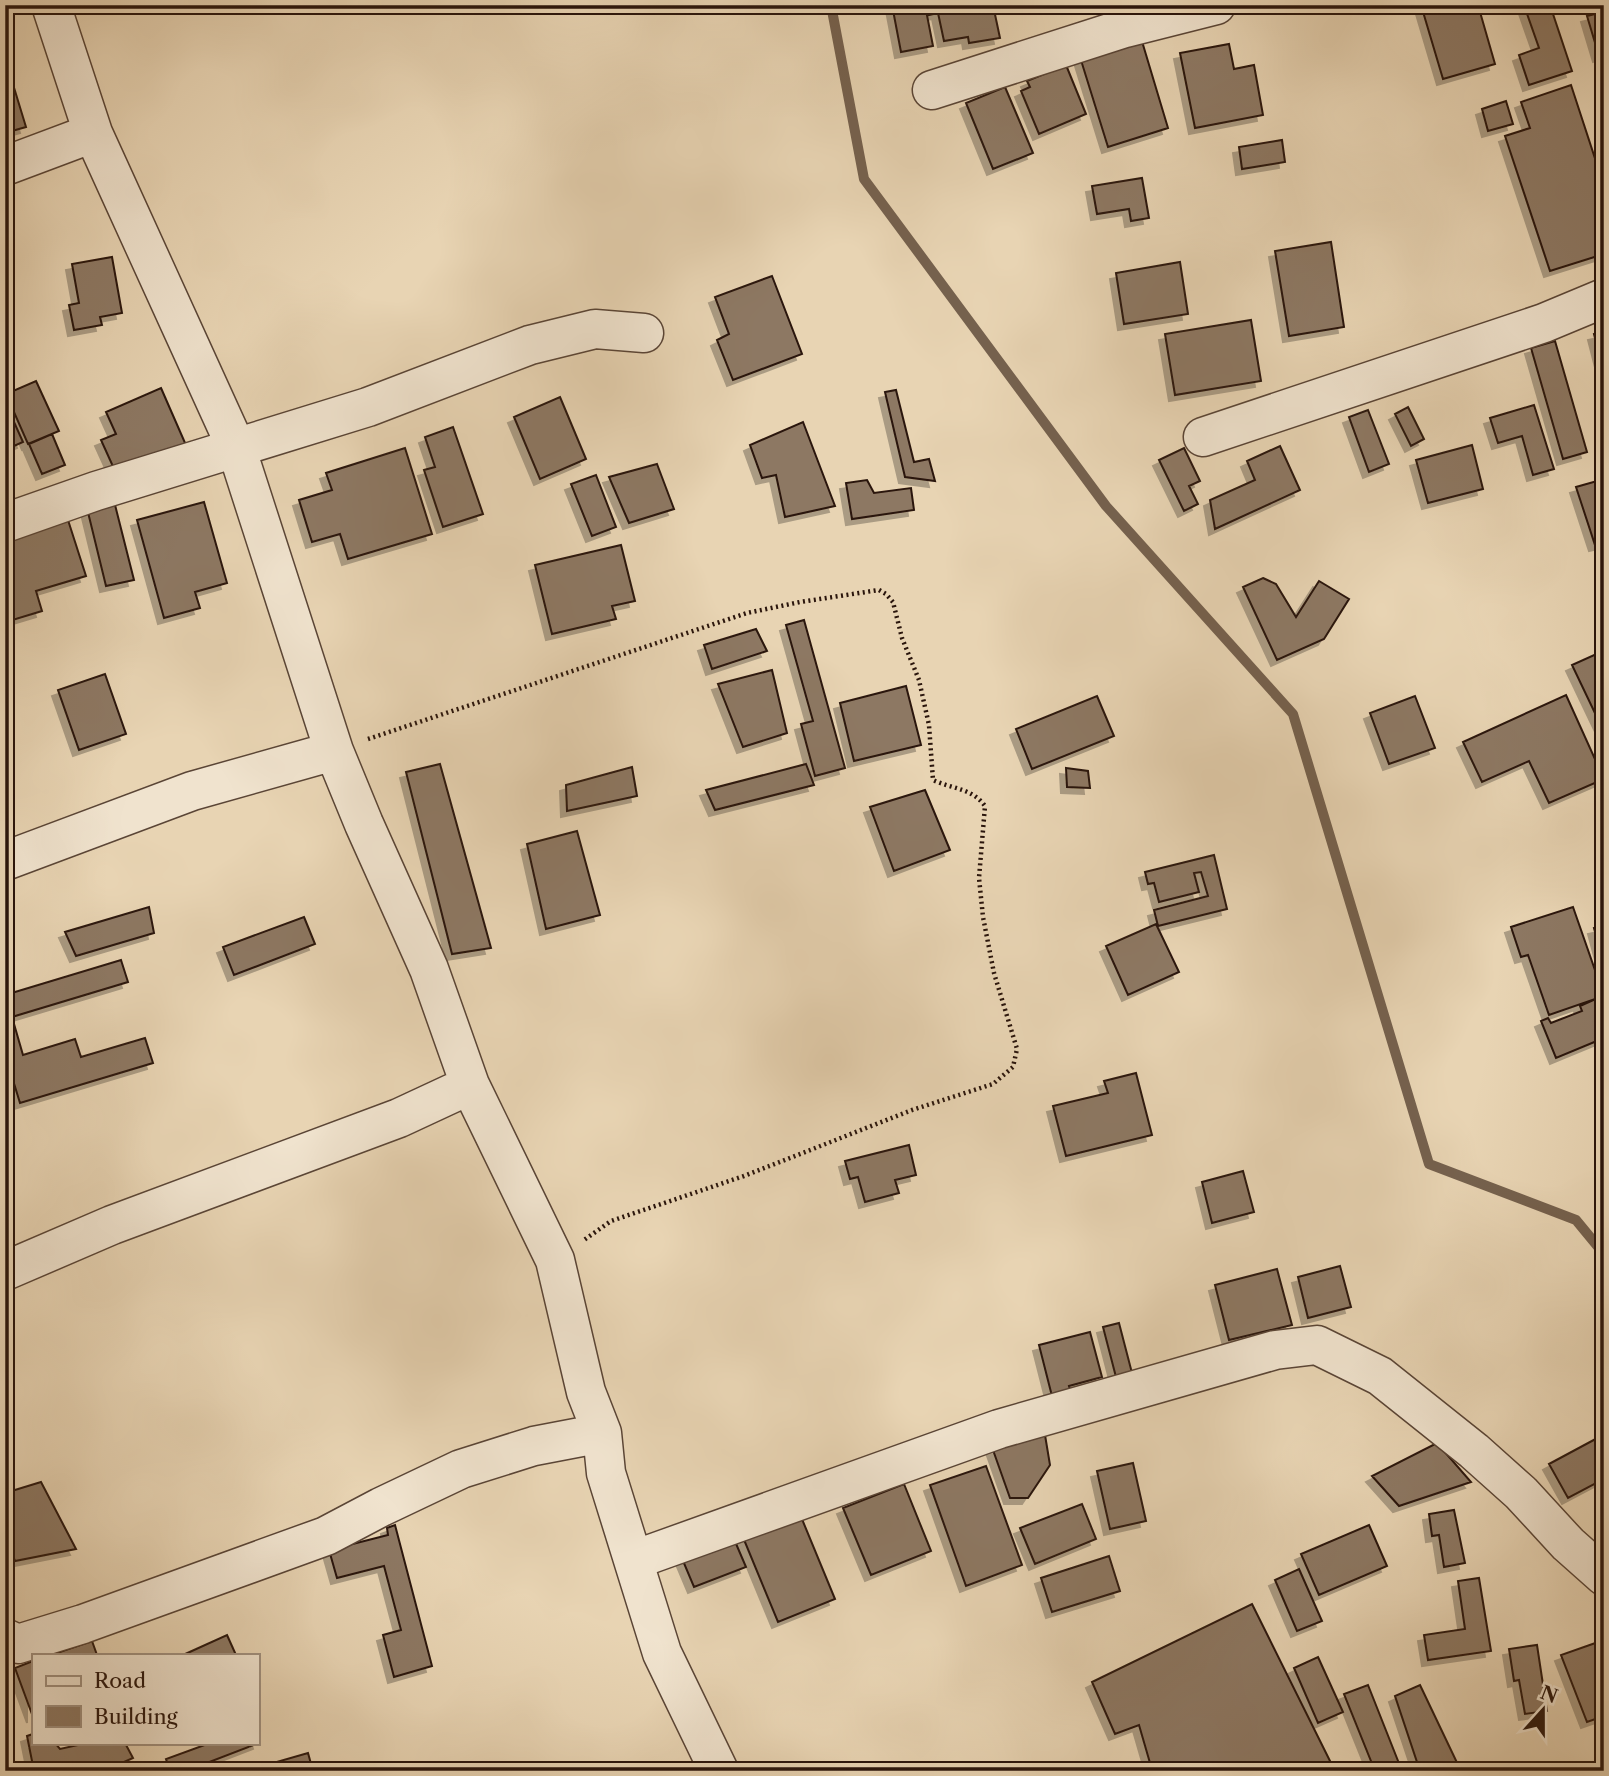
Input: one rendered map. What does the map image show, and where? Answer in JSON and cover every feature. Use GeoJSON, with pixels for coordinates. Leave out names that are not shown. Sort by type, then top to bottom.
{"type":"FeatureCollection","features":[{"type":"Feature","properties":{"kind":"street"},"geometry":{"type":"LineString","coordinates":[[51,5],[93,133],[236,447],[334,751],[429,969],[470,1085],[555,1260],[586,1392],[601,1433],[607,1474],[663,1653],[719,1771]]}},
{"type":"Feature","properties":{"kind":"street"},"geometry":{"type":"LineString","coordinates":[[932,90],[1125,28],[1216,5]]}},
{"type":"Feature","properties":{"kind":"street"},"geometry":{"type":"LineString","coordinates":[[5,166],[93,133]]}},
{"type":"Feature","properties":{"kind":"street"},"geometry":{"type":"LineString","coordinates":[[1203,437],[1544,323],[1604,298]]}},
{"type":"Feature","properties":{"kind":"street"},"geometry":{"type":"LineString","coordinates":[[5,523],[96,491],[368,407],[530,345],[595,329],[644,333]]}},
{"type":"Feature","properties":{"kind":"street"},"geometry":{"type":"LineString","coordinates":[[5,861],[192,791],[334,751]]}},
{"type":"Feature","properties":{"kind":"street"},"geometry":{"type":"LineString","coordinates":[[5,1271],[113,1225],[399,1118],[470,1085]]}},
{"type":"Feature","properties":{"kind":"street"},"geometry":{"type":"LineString","coordinates":[[634,1560],[999,1429],[1262,1354],[1317,1345],[1380,1376],[1444,1426],[1521,1493],[1568,1544],[1604,1576]]}},
{"type":"Feature","properties":{"kind":"street"},"geometry":{"type":"LineString","coordinates":[[10,1644],[83,1624],[326,1536],[461,1469],[534,1446],[601,1433]]}},
{"type":"Feature","properties":{"kind":"path"},"geometry":{"type":"LineString","coordinates":[[334,751],[747,613],[879,590],[887,594],[893,602],[902,638],[919,680],[929,725],[933,780],[972,793],[985,806],[979,878],[983,917],[994,973],[1017,1049],[1013,1067],[993,1084],[912,1110],[744,1176],[611,1222],[555,1260]]}},
{"type":"Feature","properties":{"kind":"building"},"geometry":{"type":"Polygon","coordinates":[[[892,5],[925,5],[933,46],[901,52],[892,5]]]}},
{"type":"Feature","properties":{"kind":"building"},"geometry":{"type":"Polygon","coordinates":[[[927,5],[993,5],[1000,38],[969,43],[968,37],[944,41],[938,13],[929,15],[927,5]]]}},
{"type":"Feature","properties":{"kind":"building"},"geometry":{"type":"Polygon","coordinates":[[[1421,5],[1478,5],[1495,64],[1443,79],[1421,5]]]}},
{"type":"Feature","properties":{"kind":"building"},"geometry":{"type":"Polygon","coordinates":[[[1532,5],[1550,5],[1572,71],[1529,85],[1519,55],[1539,48],[1525,8],[1532,5]]]}},
{"type":"Feature","properties":{"kind":"building"},"geometry":{"type":"Polygon","coordinates":[[[1597,5],[1604,5],[1604,54],[1599,56],[1587,16],[1599,13],[1597,5]]]}},
{"type":"Feature","properties":{"kind":"building"},"geometry":{"type":"Polygon","coordinates":[[[1141,38],[1168,128],[1108,147],[1080,57],[1141,38]]]}},
{"type":"Feature","properties":{"kind":"building"},"geometry":{"type":"Polygon","coordinates":[[[1229,44],[1234,69],[1254,65],[1263,115],[1195,128],[1180,53],[1229,44]]]}},
{"type":"Feature","properties":{"kind":"building"},"geometry":{"type":"Polygon","coordinates":[[[5,58],[26,127],[5,133],[5,58]]]}},
{"type":"Feature","properties":{"kind":"building"},"geometry":{"type":"Polygon","coordinates":[[[1066,65],[1086,114],[1039,134],[1021,91],[1030,87],[1027,81],[1066,65]]]}},
{"type":"Feature","properties":{"kind":"building"},"geometry":{"type":"Polygon","coordinates":[[[1571,85],[1604,186],[1604,254],[1550,271],[1505,136],[1530,128],[1521,102],[1571,85]]]}},
{"type":"Feature","properties":{"kind":"building"},"geometry":{"type":"Polygon","coordinates":[[[1005,87],[1033,153],[993,169],[966,103],[1005,87]]]}},
{"type":"Feature","properties":{"kind":"building"},"geometry":{"type":"Polygon","coordinates":[[[1506,101],[1513,124],[1488,131],[1482,109],[1506,101]]]}},
{"type":"Feature","properties":{"kind":"building"},"geometry":{"type":"Polygon","coordinates":[[[1282,140],[1285,162],[1242,169],[1239,147],[1282,140]]]}},
{"type":"Feature","properties":{"kind":"building"},"geometry":{"type":"Polygon","coordinates":[[[1142,178],[1149,218],[1131,221],[1129,209],[1097,214],[1092,186],[1142,178]]]}},
{"type":"Feature","properties":{"kind":"building"},"geometry":{"type":"Polygon","coordinates":[[[1331,242],[1344,327],[1289,336],[1275,251],[1331,242]]]}},
{"type":"Feature","properties":{"kind":"building"},"geometry":{"type":"Polygon","coordinates":[[[112,257],[122,313],[100,317],[102,325],[74,330],[69,305],[79,303],[72,264],[112,257]]]}},
{"type":"Feature","properties":{"kind":"building"},"geometry":{"type":"Polygon","coordinates":[[[1180,262],[1188,314],[1124,324],[1116,273],[1180,262]]]}},
{"type":"Feature","properties":{"kind":"building"},"geometry":{"type":"Polygon","coordinates":[[[772,276],[802,354],[733,380],[717,340],[729,334],[715,297],[772,276]]]}},
{"type":"Feature","properties":{"kind":"building"},"geometry":{"type":"Polygon","coordinates":[[[1251,320],[1261,381],[1175,395],[1165,334],[1251,320]]]}},
{"type":"Feature","properties":{"kind":"building"},"geometry":{"type":"Polygon","coordinates":[[[1604,332],[1604,373],[1594,334],[1604,332]]]}},
{"type":"Feature","properties":{"kind":"building"},"geometry":{"type":"Polygon","coordinates":[[[1555,341],[1587,452],[1563,459],[1531,348],[1555,341]]]}},
{"type":"Feature","properties":{"kind":"building"},"geometry":{"type":"Polygon","coordinates":[[[36,381],[59,431],[28,444],[6,394],[36,381]]]}},
{"type":"Feature","properties":{"kind":"building"},"geometry":{"type":"Polygon","coordinates":[[[161,388],[189,452],[120,482],[101,440],[116,434],[106,412],[161,388]]]}},
{"type":"Feature","properties":{"kind":"building"},"geometry":{"type":"Polygon","coordinates":[[[896,390],[914,462],[929,459],[935,481],[905,477],[885,392],[896,390]]]}},
{"type":"Feature","properties":{"kind":"building"},"geometry":{"type":"Polygon","coordinates":[[[560,397],[586,459],[540,479],[514,417],[560,397]]]}},
{"type":"Feature","properties":{"kind":"building"},"geometry":{"type":"Polygon","coordinates":[[[5,402],[23,442],[5,450],[5,402]]]}},
{"type":"Feature","properties":{"kind":"building"},"geometry":{"type":"Polygon","coordinates":[[[1534,405],[1554,469],[1533,475],[1522,436],[1498,443],[1490,418],[1534,405]]]}},
{"type":"Feature","properties":{"kind":"building"},"geometry":{"type":"Polygon","coordinates":[[[1408,407],[1424,439],[1411,446],[1395,414],[1408,407]]]}},
{"type":"Feature","properties":{"kind":"building"},"geometry":{"type":"Polygon","coordinates":[[[1368,410],[1389,464],[1369,472],[1349,417],[1368,410]]]}},
{"type":"Feature","properties":{"kind":"building"},"geometry":{"type":"Polygon","coordinates":[[[803,422],[835,506],[785,517],[776,475],[762,478],[750,445],[803,422]]]}},
{"type":"Feature","properties":{"kind":"building"},"geometry":{"type":"Polygon","coordinates":[[[453,427],[483,514],[443,527],[424,470],[435,467],[425,437],[453,427]]]}},
{"type":"Feature","properties":{"kind":"building"},"geometry":{"type":"Polygon","coordinates":[[[52,434],[65,465],[42,474],[29,444],[52,434]]]}},
{"type":"Feature","properties":{"kind":"building"},"geometry":{"type":"Polygon","coordinates":[[[1472,445],[1483,489],[1428,503],[1416,460],[1472,445]]]}},
{"type":"Feature","properties":{"kind":"building"},"geometry":{"type":"Polygon","coordinates":[[[1280,446],[1300,490],[1215,529],[1210,500],[1255,480],[1247,461],[1280,446]]]}},
{"type":"Feature","properties":{"kind":"building"},"geometry":{"type":"Polygon","coordinates":[[[405,448],[432,534],[348,559],[340,534],[312,542],[299,500],[332,490],[326,473],[405,448]]]}},
{"type":"Feature","properties":{"kind":"building"},"geometry":{"type":"Polygon","coordinates":[[[1184,448],[1200,481],[1189,486],[1198,504],[1184,511],[1159,460],[1184,448]]]}},
{"type":"Feature","properties":{"kind":"building"},"geometry":{"type":"Polygon","coordinates":[[[657,464],[674,509],[629,523],[609,477],[657,464]]]}},
{"type":"Feature","properties":{"kind":"building"},"geometry":{"type":"Polygon","coordinates":[[[596,475],[616,527],[592,536],[571,484],[596,475]]]}},
{"type":"Feature","properties":{"kind":"building"},"geometry":{"type":"Polygon","coordinates":[[[1604,479],[1604,543],[1595,545],[1576,487],[1604,479]]]}},
{"type":"Feature","properties":{"kind":"building"},"geometry":{"type":"Polygon","coordinates":[[[867,480],[874,493],[911,488],[914,510],[852,519],[846,483],[867,480]]]}},
{"type":"Feature","properties":{"kind":"building"},"geometry":{"type":"Polygon","coordinates":[[[112,493],[134,580],[106,586],[85,500],[112,493]]]}},
{"type":"Feature","properties":{"kind":"building"},"geometry":{"type":"Polygon","coordinates":[[[204,502],[227,583],[195,592],[200,608],[164,618],[137,520],[204,502]]]}},
{"type":"Feature","properties":{"kind":"building"},"geometry":{"type":"Polygon","coordinates":[[[68,520],[86,576],[36,591],[42,611],[6,622],[5,539],[68,520]]]}},
{"type":"Feature","properties":{"kind":"building"},"geometry":{"type":"Polygon","coordinates":[[[621,545],[635,601],[612,606],[616,619],[552,634],[535,565],[621,545]]]}},
{"type":"Feature","properties":{"kind":"building"},"geometry":{"type":"Polygon","coordinates":[[[1263,578],[1276,584],[1296,617],[1319,581],[1349,599],[1324,639],[1277,660],[1243,587],[1263,578]]]}},
{"type":"Feature","properties":{"kind":"building"},"geometry":{"type":"Polygon","coordinates":[[[804,620],[845,768],[815,776],[801,724],[813,721],[786,625],[804,620]]]}},
{"type":"Feature","properties":{"kind":"building"},"geometry":{"type":"Polygon","coordinates":[[[756,629],[767,651],[712,669],[704,645],[756,629]]]}},
{"type":"Feature","properties":{"kind":"building"},"geometry":{"type":"Polygon","coordinates":[[[1603,651],[1604,653],[1604,732],[1572,665],[1603,651]]]}},
{"type":"Feature","properties":{"kind":"building"},"geometry":{"type":"Polygon","coordinates":[[[772,670],[787,733],[743,747],[718,684],[772,670]]]}},
{"type":"Feature","properties":{"kind":"building"},"geometry":{"type":"Polygon","coordinates":[[[105,674],[126,734],[79,750],[58,690],[105,674]]]}},
{"type":"Feature","properties":{"kind":"building"},"geometry":{"type":"Polygon","coordinates":[[[906,686],[921,745],[854,761],[840,703],[906,686]]]}},
{"type":"Feature","properties":{"kind":"building"},"geometry":{"type":"Polygon","coordinates":[[[1566,695],[1604,779],[1549,803],[1529,761],[1482,782],[1463,742],[1566,695]]]}},
{"type":"Feature","properties":{"kind":"building"},"geometry":{"type":"Polygon","coordinates":[[[1097,696],[1114,736],[1032,769],[1016,729],[1097,696]]]}},
{"type":"Feature","properties":{"kind":"building"},"geometry":{"type":"Polygon","coordinates":[[[1415,696],[1435,748],[1389,764],[1370,713],[1415,696]]]}},
{"type":"Feature","properties":{"kind":"building"},"geometry":{"type":"Polygon","coordinates":[[[440,764],[491,948],[452,954],[406,772],[440,764]]]}},
{"type":"Feature","properties":{"kind":"building"},"geometry":{"type":"Polygon","coordinates":[[[806,764],[814,785],[715,810],[706,790],[806,764]]]}},
{"type":"Feature","properties":{"kind":"building"},"geometry":{"type":"Polygon","coordinates":[[[632,767],[637,796],[567,811],[566,785],[632,767]]]}},
{"type":"Feature","properties":{"kind":"building"},"geometry":{"type":"Polygon","coordinates":[[[1066,768],[1088,771],[1090,788],[1067,787],[1066,768]]]}},
{"type":"Feature","properties":{"kind":"building"},"geometry":{"type":"Polygon","coordinates":[[[925,790],[950,850],[894,871],[870,807],[925,790]]]}},
{"type":"Feature","properties":{"kind":"building"},"geometry":{"type":"Polygon","coordinates":[[[577,831],[600,915],[546,929],[527,844],[577,831]]]}},
{"type":"Feature","properties":{"kind":"building"},"geometry":{"type":"Polygon","coordinates":[[[1214,855],[1227,909],[1158,926],[1154,910],[1208,896],[1201,872],[1194,873],[1199,892],[1159,902],[1154,883],[1148,884],[1145,872],[1214,855]]]}},
{"type":"Feature","properties":{"kind":"building"},"geometry":{"type":"Polygon","coordinates":[[[149,907],[154,933],[76,956],[65,932],[149,907]]]}},
{"type":"Feature","properties":{"kind":"building"},"geometry":{"type":"Polygon","coordinates":[[[1573,907],[1604,996],[1549,1015],[1528,955],[1521,957],[1511,927],[1573,907]]]}},
{"type":"Feature","properties":{"kind":"building"},"geometry":{"type":"Polygon","coordinates":[[[304,917],[315,944],[234,975],[223,947],[304,917]]]}},
{"type":"Feature","properties":{"kind":"building"},"geometry":{"type":"Polygon","coordinates":[[[1156,924],[1179,972],[1128,995],[1106,946],[1156,924]]]}},
{"type":"Feature","properties":{"kind":"building"},"geometry":{"type":"Polygon","coordinates":[[[1604,926],[1604,965],[1594,928],[1604,926]]]}},
{"type":"Feature","properties":{"kind":"building"},"geometry":{"type":"Polygon","coordinates":[[[121,960],[128,982],[12,1017],[23,1055],[75,1039],[81,1057],[145,1038],[153,1063],[20,1103],[5,1054],[5,995],[121,960]]]}},
{"type":"Feature","properties":{"kind":"building"},"geometry":{"type":"Polygon","coordinates":[[[1600,997],[1604,1006],[1604,1038],[1556,1058],[1541,1021],[1548,1018],[1551,1023],[1582,1011],[1580,1006],[1600,997]]]}},
{"type":"Feature","properties":{"kind":"building"},"geometry":{"type":"Polygon","coordinates":[[[1136,1073],[1152,1135],[1066,1156],[1053,1106],[1108,1093],[1104,1081],[1136,1073]]]}},
{"type":"Feature","properties":{"kind":"building"},"geometry":{"type":"Polygon","coordinates":[[[909,1145],[916,1175],[895,1180],[899,1193],[865,1202],[858,1177],[850,1179],[845,1161],[909,1145]]]}},
{"type":"Feature","properties":{"kind":"building"},"geometry":{"type":"Polygon","coordinates":[[[1243,1171],[1254,1212],[1212,1223],[1202,1182],[1243,1171]]]}},
{"type":"Feature","properties":{"kind":"building"},"geometry":{"type":"Polygon","coordinates":[[[1340,1266],[1351,1307],[1308,1318],[1298,1277],[1340,1266]]]}},
{"type":"Feature","properties":{"kind":"building"},"geometry":{"type":"Polygon","coordinates":[[[1277,1269],[1292,1325],[1229,1340],[1215,1285],[1277,1269]]]}},
{"type":"Feature","properties":{"kind":"building"},"geometry":{"type":"Polygon","coordinates":[[[1119,1323],[1132,1373],[1116,1377],[1103,1327],[1119,1323]]]}},
{"type":"Feature","properties":{"kind":"building"},"geometry":{"type":"Polygon","coordinates":[[[1090,1332],[1102,1377],[1069,1386],[1072,1396],[1053,1400],[1039,1345],[1090,1332]]]}},
{"type":"Feature","properties":{"kind":"building"},"geometry":{"type":"Polygon","coordinates":[[[1045,1435],[1050,1465],[1028,1498],[1010,1498],[993,1450],[1045,1435]]]}},
{"type":"Feature","properties":{"kind":"building"},"geometry":{"type":"Polygon","coordinates":[[[1603,1435],[1604,1479],[1568,1498],[1549,1464],[1603,1435]]]}},
{"type":"Feature","properties":{"kind":"building"},"geometry":{"type":"Polygon","coordinates":[[[1437,1443],[1471,1482],[1399,1506],[1372,1476],[1437,1443]]]}},
{"type":"Feature","properties":{"kind":"building"},"geometry":{"type":"Polygon","coordinates":[[[1133,1463],[1146,1521],[1110,1529],[1097,1471],[1133,1463]]]}},
{"type":"Feature","properties":{"kind":"building"},"geometry":{"type":"Polygon","coordinates":[[[986,1466],[1022,1565],[966,1586],[930,1485],[986,1466]]]}},
{"type":"Feature","properties":{"kind":"building"},"geometry":{"type":"Polygon","coordinates":[[[41,1482],[76,1549],[15,1561],[5,1534],[5,1493],[41,1482]]]}},
{"type":"Feature","properties":{"kind":"building"},"geometry":{"type":"Polygon","coordinates":[[[904,1484],[931,1551],[871,1575],[843,1508],[904,1484]]]}},
{"type":"Feature","properties":{"kind":"building"},"geometry":{"type":"Polygon","coordinates":[[[1082,1504],[1096,1539],[1035,1564],[1020,1528],[1082,1504]]]}},
{"type":"Feature","properties":{"kind":"building"},"geometry":{"type":"Polygon","coordinates":[[[797,1507],[835,1599],[778,1622],[740,1530],[797,1507]]]}},
{"type":"Feature","properties":{"kind":"building"},"geometry":{"type":"Polygon","coordinates":[[[1454,1510],[1465,1563],[1444,1567],[1439,1535],[1432,1536],[1429,1514],[1454,1510]]]}},
{"type":"Feature","properties":{"kind":"building"},"geometry":{"type":"Polygon","coordinates":[[[395,1525],[432,1666],[394,1677],[383,1635],[401,1630],[384,1566],[337,1578],[329,1550],[388,1535],[387,1528],[395,1525]]]}},
{"type":"Feature","properties":{"kind":"building"},"geometry":{"type":"Polygon","coordinates":[[[1369,1525],[1387,1566],[1319,1595],[1301,1554],[1369,1525]]]}},
{"type":"Feature","properties":{"kind":"building"},"geometry":{"type":"Polygon","coordinates":[[[734,1539],[746,1567],[694,1587],[678,1549],[734,1539]]]}},
{"type":"Feature","properties":{"kind":"building"},"geometry":{"type":"Polygon","coordinates":[[[1109,1556],[1120,1591],[1052,1612],[1041,1578],[1109,1556]]]}},
{"type":"Feature","properties":{"kind":"building"},"geometry":{"type":"Polygon","coordinates":[[[1299,1569],[1322,1621],[1297,1631],[1275,1580],[1299,1569]]]}},
{"type":"Feature","properties":{"kind":"building"},"geometry":{"type":"Polygon","coordinates":[[[1479,1578],[1491,1651],[1428,1660],[1424,1635],[1465,1629],[1458,1581],[1479,1578]]]}},
{"type":"Feature","properties":{"kind":"building"},"geometry":{"type":"Polygon","coordinates":[[[1252,1604],[1335,1771],[1136,1771],[1150,1763],[1139,1725],[1115,1734],[1092,1682],[1252,1604]]]}},
{"type":"Feature","properties":{"kind":"building"},"geometry":{"type":"Polygon","coordinates":[[[227,1635],[236,1654],[185,1654],[227,1635]]]}},
{"type":"Feature","properties":{"kind":"building"},"geometry":{"type":"Polygon","coordinates":[[[1604,1640],[1604,1716],[1587,1722],[1561,1655],[1604,1640]]]}},
{"type":"Feature","properties":{"kind":"building"},"geometry":{"type":"Polygon","coordinates":[[[92,1641],[97,1654],[54,1654],[92,1641]]]}},
{"type":"Feature","properties":{"kind":"building"},"geometry":{"type":"Polygon","coordinates":[[[1537,1645],[1547,1711],[1525,1714],[1519,1680],[1514,1681],[1509,1649],[1537,1645]]]}},
{"type":"Feature","properties":{"kind":"building"},"geometry":{"type":"Polygon","coordinates":[[[1318,1657],[1343,1712],[1318,1723],[1294,1668],[1318,1657]]]}},
{"type":"Feature","properties":{"kind":"building"},"geometry":{"type":"Polygon","coordinates":[[[32,1661],[32,1714],[15,1668],[32,1661]]]}},
{"type":"Feature","properties":{"kind":"building"},"geometry":{"type":"Polygon","coordinates":[[[1368,1685],[1402,1771],[1375,1771],[1344,1694],[1368,1685]]]}},
{"type":"Feature","properties":{"kind":"building"},"geometry":{"type":"Polygon","coordinates":[[[1420,1685],[1461,1771],[1420,1771],[1395,1696],[1420,1685]]]}},
{"type":"Feature","properties":{"kind":"building"},"geometry":{"type":"Polygon","coordinates":[[[32,1734],[32,1744],[56,1744],[60,1749],[82,1744],[126,1744],[133,1758],[104,1771],[34,1771],[27,1736],[32,1734]]]}},
{"type":"Feature","properties":{"kind":"building"},"geometry":{"type":"Polygon","coordinates":[[[207,1744],[256,1744],[186,1771],[170,1771],[166,1759],[207,1744]]]}},
{"type":"Feature","properties":{"kind":"building"},"geometry":{"type":"Polygon","coordinates":[[[308,1753],[313,1771],[245,1771],[308,1753]]]}},
{"type":"Feature","properties":{"kind":"waterway"},"geometry":{"type":"LineString","coordinates":[[831,5],[864,179],[1106,506],[1293,714],[1429,1164],[1576,1220],[1604,1254]]}}]}
